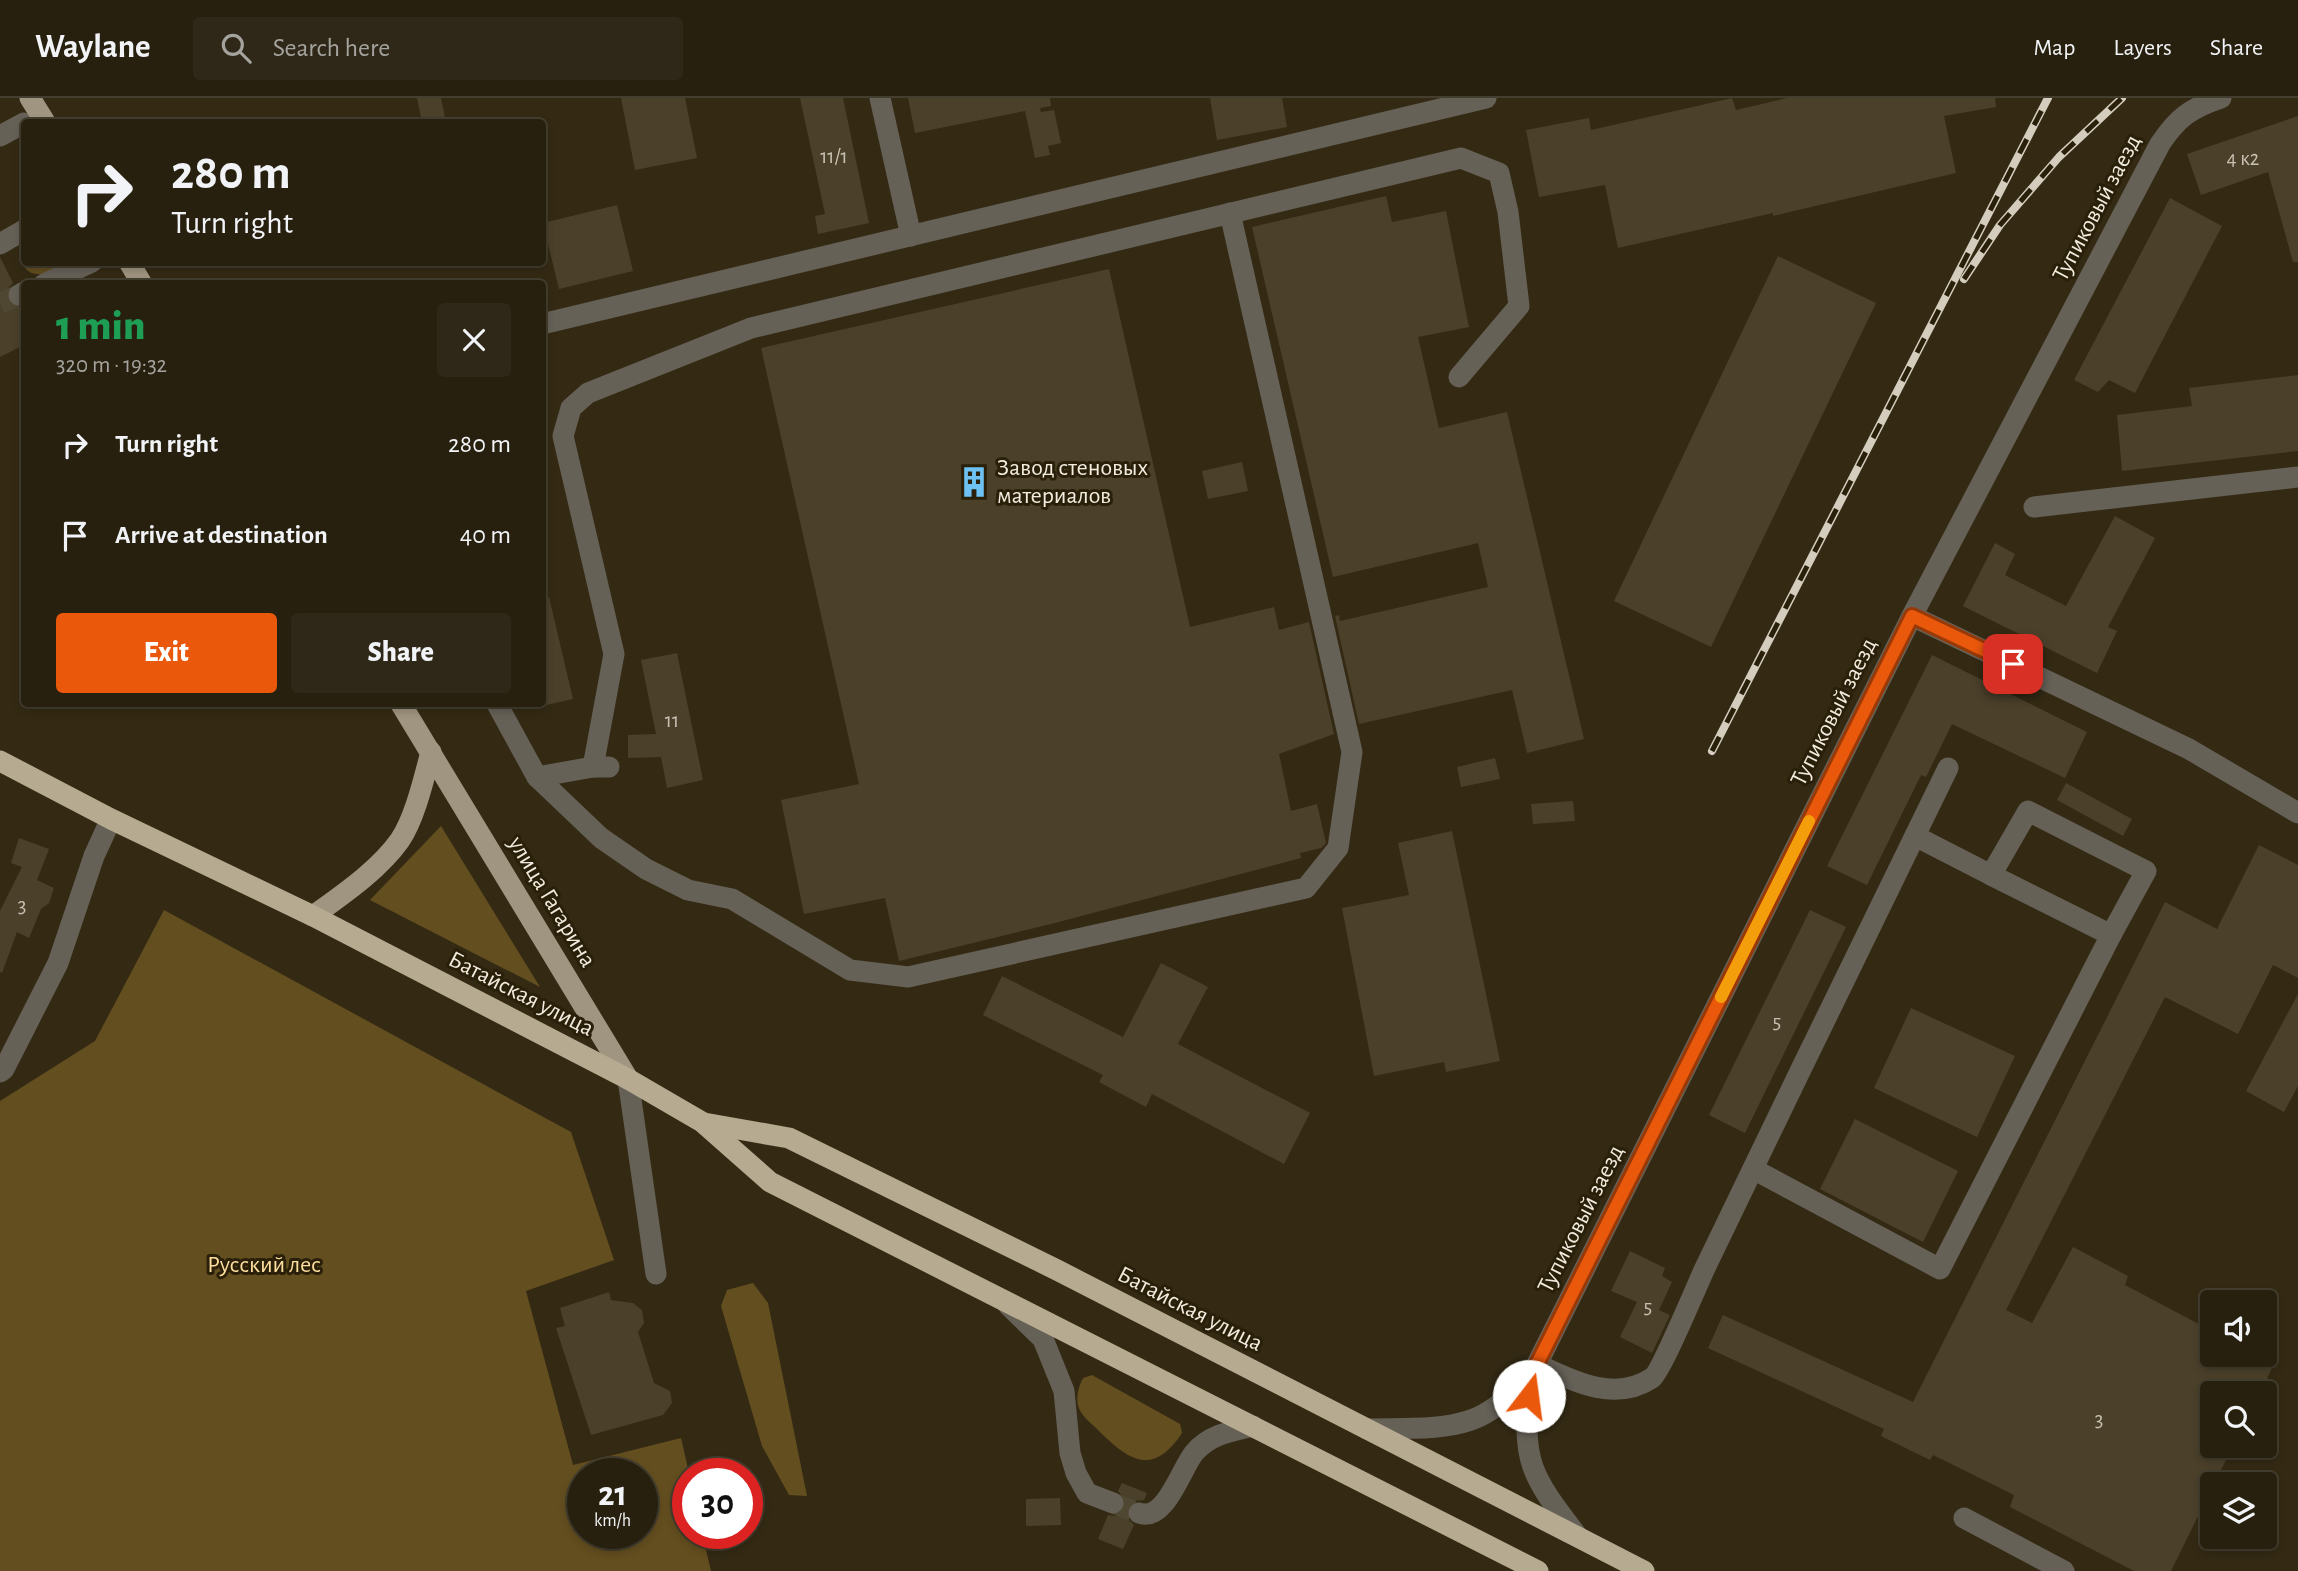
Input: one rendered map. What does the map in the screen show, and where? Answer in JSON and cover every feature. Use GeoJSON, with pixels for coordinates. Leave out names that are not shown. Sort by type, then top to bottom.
{"type":"FeatureCollection","features":[{"type":"Feature","properties":{"kind":"highway"},"geometry":{"type":"LineString","coordinates":[[0,761],[111,819]]}},
{"type":"Feature","properties":{"kind":"highway","name":"Батайская улица"},"geometry":{"type":"LineString","coordinates":[[111,819],[313,916],[628,1079],[702,1122],[770,1182],[1538,1571]]}},
{"type":"Feature","properties":{"kind":"highway","name":"Батайская улица"},"geometry":{"type":"LineString","coordinates":[[702,1122],[789,1138],[1059,1271],[1644,1571]]}},
{"type":"Feature","properties":{"kind":"main road","name":"улица Гагарина"},"geometry":{"type":"LineString","coordinates":[[403,707],[628,1079]]}},
{"type":"Feature","properties":{"kind":"main road"},"geometry":{"type":"LineString","coordinates":[[313,916],[367,875],[400,840],[423,783],[431,752]]}},
{"type":"Feature","properties":{"kind":"street"},"geometry":{"type":"LineString","coordinates":[[880,98],[911,236]]}},
{"type":"Feature","properties":{"kind":"street"},"geometry":{"type":"LineString","coordinates":[[546,323],[1486,98]]}},
{"type":"Feature","properties":{"kind":"street","name":"Тупиковый заезд"},"geometry":{"type":"LineString","coordinates":[[1534,1371],[1912,616],[2160,144],[2174,123],[2196,106],[2221,98]]}},
{"type":"Feature","properties":{"kind":"street"},"geometry":{"type":"LineString","coordinates":[[0,136],[21,123]]}},
{"type":"Feature","properties":{"kind":"street"},"geometry":{"type":"LineString","coordinates":[[537,777],[601,767],[614,654],[563,436],[571,408],[588,393],[751,328],[1461,158],[1499,173],[1508,212],[1519,306],[1459,377]]}},
{"type":"Feature","properties":{"kind":"street"},"geometry":{"type":"LineString","coordinates":[[499,707],[537,777],[601,838],[646,869],[688,890],[732,898],[850,970],[908,977],[1306,888],[1338,848],[1352,752],[1230,213]]}},
{"type":"Feature","properties":{"kind":"street"},"geometry":{"type":"LineString","coordinates":[[0,244],[21,232]]}},
{"type":"Feature","properties":{"kind":"street"},"geometry":{"type":"LineString","coordinates":[[53,280],[83,266]]}},
{"type":"Feature","properties":{"kind":"street"},"geometry":{"type":"LineString","coordinates":[[2034,507],[2298,477]]}},
{"type":"Feature","properties":{"kind":"street"},"geometry":{"type":"LineString","coordinates":[[1912,616],[2189,748],[2298,813]]}},
{"type":"Feature","properties":{"kind":"street"},"geometry":{"type":"LineString","coordinates":[[1534,1371],[1607,1390],[1633,1387],[1655,1376],[1948,768]]}},
{"type":"Feature","properties":{"kind":"street"},"geometry":{"type":"LineString","coordinates":[[1753,1169],[1940,1269],[2111,934],[2146,871],[2028,811],[1991,875]]}},
{"type":"Feature","properties":{"kind":"street"},"geometry":{"type":"LineString","coordinates":[[0,1072],[4,1069],[58,963],[94,856],[111,819]]}},
{"type":"Feature","properties":{"kind":"street"},"geometry":{"type":"LineString","coordinates":[[1915,836],[2111,934]]}},
{"type":"Feature","properties":{"kind":"street"},"geometry":{"type":"LineString","coordinates":[[628,1079],[656,1274]]}},
{"type":"Feature","properties":{"kind":"street"},"geometry":{"type":"LineString","coordinates":[[1002,1298],[1043,1339],[1064,1391],[1070,1453],[1076,1473],[1087,1493],[1113,1503]]}},
{"type":"Feature","properties":{"kind":"street"},"geometry":{"type":"LineString","coordinates":[[1367,1429],[1444,1426],[1472,1419],[1497,1406],[1534,1371]]}},
{"type":"Feature","properties":{"kind":"street"},"geometry":{"type":"LineString","coordinates":[[1534,1371],[1527,1443],[1532,1466],[1544,1490],[1578,1537]]}},
{"type":"Feature","properties":{"kind":"street"},"geometry":{"type":"LineString","coordinates":[[1139,1513],[1153,1513],[1164,1503],[1194,1453],[1216,1435],[1253,1426]]}},
{"type":"Feature","properties":{"kind":"street"},"geometry":{"type":"LineString","coordinates":[[1964,1518],[2064,1571]]}},
{"type":"Feature","properties":{"kind":"green space"},"geometry":{"type":"Polygon","coordinates":[[[24,266],[60,266],[39,274],[24,266]]]}},
{"type":"Feature","properties":{"kind":"green space"},"geometry":{"type":"Polygon","coordinates":[[[441,826],[540,987],[370,900],[441,826]]]}},
{"type":"Feature","properties":{"kind":"green space","name":"Русский лес"},"geometry":{"type":"Polygon","coordinates":[[[164,910],[571,1132],[614,1260],[526,1291],[571,1458],[567,1458],[567,1549],[658,1549],[658,1458],[601,1458],[681,1438],[686,1458],[672,1458],[672,1549],[706,1549],[711,1571],[0,1571],[0,1101],[95,1041],[164,910]]]}},
{"type":"Feature","properties":{"kind":"green space"},"geometry":{"type":"Polygon","coordinates":[[[753,1283],[768,1303],[807,1496],[789,1495],[762,1446],[721,1306],[727,1290],[753,1283]]]}},
{"type":"Feature","properties":{"kind":"green space"},"geometry":{"type":"Polygon","coordinates":[[[1092,1375],[1180,1424],[1182,1433],[1171,1447],[1151,1460],[1141,1460],[1120,1450],[1089,1422],[1079,1409],[1077,1398],[1080,1384],[1083,1378],[1092,1375]]]}},
{"type":"Feature","properties":{"kind":"building"},"geometry":{"type":"Polygon","coordinates":[[[417,98],[441,98],[445,119],[421,119],[417,98]]]}},
{"type":"Feature","properties":{"kind":"building"},"geometry":{"type":"Polygon","coordinates":[[[621,98],[685,98],[697,158],[635,170],[621,98]]]}},
{"type":"Feature","properties":{"kind":"building"},"geometry":{"type":"Polygon","coordinates":[[[800,98],[843,98],[869,223],[818,234],[815,216],[825,214],[800,98]]]}},
{"type":"Feature","properties":{"kind":"building"},"geometry":{"type":"Polygon","coordinates":[[[908,98],[1050,98],[1051,106],[1040,108],[1041,112],[1054,110],[1061,143],[1048,146],[1050,155],[1035,158],[1025,111],[915,133],[908,98]]]}},
{"type":"Feature","properties":{"kind":"building"},"geometry":{"type":"Polygon","coordinates":[[[1210,98],[1282,98],[1287,127],[1217,140],[1210,98]]]}},
{"type":"Feature","properties":{"kind":"building"},"geometry":{"type":"Polygon","coordinates":[[[1732,98],[1736,110],[1787,98],[1995,98],[1996,107],[1944,116],[1956,173],[1773,216],[1773,213],[1618,248],[1605,185],[1539,197],[1526,130],[1589,118],[1591,130],[1732,98]]]}},
{"type":"Feature","properties":{"kind":"building"},"geometry":{"type":"Polygon","coordinates":[[[2298,116],[2298,262],[2293,262],[2268,172],[2201,195],[2187,154],[2298,116]]]}},
{"type":"Feature","properties":{"kind":"building"},"geometry":{"type":"Polygon","coordinates":[[[1386,196],[1392,222],[1446,211],[1469,327],[1418,337],[1439,428],[1507,412],[1584,739],[1527,753],[1512,690],[1359,724],[1335,616],[1339,615],[1340,621],[1488,587],[1478,543],[1333,577],[1252,227],[1386,196]]]}},
{"type":"Feature","properties":{"kind":"building"},"geometry":{"type":"Polygon","coordinates":[[[2170,198],[2222,226],[2135,393],[2109,380],[2098,392],[2074,380],[2170,198]]]}},
{"type":"Feature","properties":{"kind":"building"},"geometry":{"type":"Polygon","coordinates":[[[617,205],[633,271],[559,289],[546,235],[546,222],[617,205]]]}},
{"type":"Feature","properties":{"kind":"building"},"geometry":{"type":"Polygon","coordinates":[[[1778,256],[1876,303],[1711,647],[1614,601],[1778,256]]]}},
{"type":"Feature","properties":{"kind":"building"},"geometry":{"type":"Polygon","coordinates":[[[0,257],[13,283],[7,289],[7,301],[13,307],[21,307],[21,346],[0,357],[0,257]]]}},
{"type":"Feature","properties":{"kind":"building","name":"Завод стеновых материалов"},"geometry":{"type":"Polygon","coordinates":[[[1109,269],[1190,627],[1274,607],[1279,630],[1309,622],[1334,734],[1279,754],[1291,811],[1317,804],[1326,843],[1321,848],[1300,853],[1301,858],[899,961],[885,898],[804,914],[781,800],[859,784],[761,348],[1109,269]]]}},
{"type":"Feature","properties":{"kind":"building"},"geometry":{"type":"Polygon","coordinates":[[[2298,375],[2298,451],[2122,471],[2117,415],[2192,406],[2189,388],[2298,375]]]}},
{"type":"Feature","properties":{"kind":"building"},"geometry":{"type":"Polygon","coordinates":[[[1242,462],[1248,491],[1208,499],[1202,471],[1242,462]]]}},
{"type":"Feature","properties":{"kind":"building"},"geometry":{"type":"Polygon","coordinates":[[[2115,516],[2155,538],[2108,627],[2117,631],[2097,673],[1963,606],[1995,543],[2015,554],[2005,575],[2066,606],[2115,516]]]}},
{"type":"Feature","properties":{"kind":"building"},"geometry":{"type":"Polygon","coordinates":[[[546,597],[549,597],[573,699],[546,705],[546,597]]]}},
{"type":"Feature","properties":{"kind":"building"},"geometry":{"type":"Polygon","coordinates":[[[677,653],[703,780],[667,788],[661,757],[628,758],[628,735],[656,734],[641,660],[677,653]]]}},
{"type":"Feature","properties":{"kind":"building"},"geometry":{"type":"Polygon","coordinates":[[[1932,655],[2087,732],[2065,778],[1952,724],[1926,777],[1921,775],[1867,885],[1827,866],[1932,655]]]}},
{"type":"Feature","properties":{"kind":"building"},"geometry":{"type":"Polygon","coordinates":[[[1495,758],[1500,779],[1461,787],[1457,767],[1495,758]]]}},
{"type":"Feature","properties":{"kind":"building"},"geometry":{"type":"Polygon","coordinates":[[[2066,783],[2132,819],[2123,836],[2057,800],[2066,783]]]}},
{"type":"Feature","properties":{"kind":"building"},"geometry":{"type":"Polygon","coordinates":[[[1573,801],[1575,821],[1533,824],[1531,804],[1573,801]]]}},
{"type":"Feature","properties":{"kind":"building"},"geometry":{"type":"Polygon","coordinates":[[[1452,831],[1500,1061],[1446,1072],[1444,1062],[1374,1076],[1342,908],[1409,895],[1398,843],[1452,831]]]}},
{"type":"Feature","properties":{"kind":"building"},"geometry":{"type":"Polygon","coordinates":[[[19,838],[49,849],[37,880],[54,888],[49,903],[41,909],[29,938],[17,932],[2,973],[0,911],[22,867],[11,863],[19,838]]]}},
{"type":"Feature","properties":{"kind":"building"},"geometry":{"type":"Polygon","coordinates":[[[2259,845],[2298,865],[2298,978],[2273,965],[2238,1034],[2165,997],[2006,1310],[2032,1323],[2073,1247],[2128,1276],[2125,1285],[2200,1325],[2200,1367],[2273,1367],[2266,1381],[2200,1381],[2200,1458],[2227,1458],[2220,1472],[2200,1472],[2200,1512],[2171,1571],[2134,1571],[2010,1507],[2014,1495],[1933,1455],[1930,1460],[1881,1436],[1884,1429],[1708,1348],[1723,1315],[1913,1402],[2165,902],[2217,929],[2259,845]]]}},
{"type":"Feature","properties":{"kind":"building"},"geometry":{"type":"Polygon","coordinates":[[[1810,910],[1846,927],[1745,1133],[1709,1115],[1810,910]]]}},
{"type":"Feature","properties":{"kind":"building"},"geometry":{"type":"Polygon","coordinates":[[[1161,963],[1208,987],[1178,1044],[1310,1113],[1284,1164],[1152,1094],[1146,1107],[1099,1082],[1103,1075],[983,1015],[1002,976],[1123,1037],[1161,963]]]}},
{"type":"Feature","properties":{"kind":"building"},"geometry":{"type":"Polygon","coordinates":[[[2298,994],[2298,1086],[2284,1112],[2246,1091],[2298,994]]]}},
{"type":"Feature","properties":{"kind":"building"},"geometry":{"type":"Polygon","coordinates":[[[1911,1008],[2015,1056],[1977,1137],[1874,1088],[1911,1008]]]}},
{"type":"Feature","properties":{"kind":"building"},"geometry":{"type":"Polygon","coordinates":[[[1855,1119],[1958,1171],[1923,1242],[1820,1189],[1855,1119]]]}},
{"type":"Feature","properties":{"kind":"building"},"geometry":{"type":"Polygon","coordinates":[[[1630,1251],[1665,1268],[1662,1276],[1672,1282],[1659,1310],[1670,1315],[1652,1353],[1620,1337],[1637,1302],[1611,1291],[1630,1251]]]}},
{"type":"Feature","properties":{"kind":"building"},"geometry":{"type":"Polygon","coordinates":[[[609,1292],[611,1300],[633,1303],[642,1310],[644,1323],[638,1332],[654,1383],[670,1391],[672,1403],[663,1415],[591,1435],[556,1328],[565,1326],[560,1308],[609,1292]]]}},
{"type":"Feature","properties":{"kind":"building"},"geometry":{"type":"Polygon","coordinates":[[[1122,1483],[1147,1493],[1144,1500],[1134,1501],[1128,1506],[1127,1518],[1134,1525],[1123,1549],[1098,1539],[1108,1515],[1116,1516],[1125,1508],[1126,1500],[1118,1491],[1122,1483]]]}},
{"type":"Feature","properties":{"kind":"building"},"geometry":{"type":"Polygon","coordinates":[[[1060,1498],[1061,1525],[1026,1526],[1026,1499],[1060,1498]]]}},
{"type":"Feature","properties":{"kind":"tunnel"},"geometry":{"type":"LineString","coordinates":[[0,303],[19,295]]}},
{"type":"Feature","properties":{"kind":"tunnel"},"geometry":{"type":"LineString","coordinates":[[1113,1503],[1139,1513]]}},
{"type":"Feature","properties":{"kind":"railway"},"geometry":{"type":"LineString","coordinates":[[1712,751],[2048,98]]}},
{"type":"Feature","properties":{"kind":"railway"},"geometry":{"type":"LineString","coordinates":[[1964,279],[2000,225],[2059,157],[2122,98]]}},
{"type":"Feature","properties":{"kind":"slow traffic"},"geometry":{"type":"LineString","coordinates":[[1721,997],[1809,821]]}},
{"type":"Feature","properties":{"kind":"place","name":"Завод стеновых материалов"},"geometry":{"type":"Point","coordinates":[974,482]}},
{"type":"Feature","properties":{"kind":"route"},"geometry":{"type":"LineString","coordinates":[[1529,1396],[1530,1378],[1912,616],[2013,664]]}}]}
